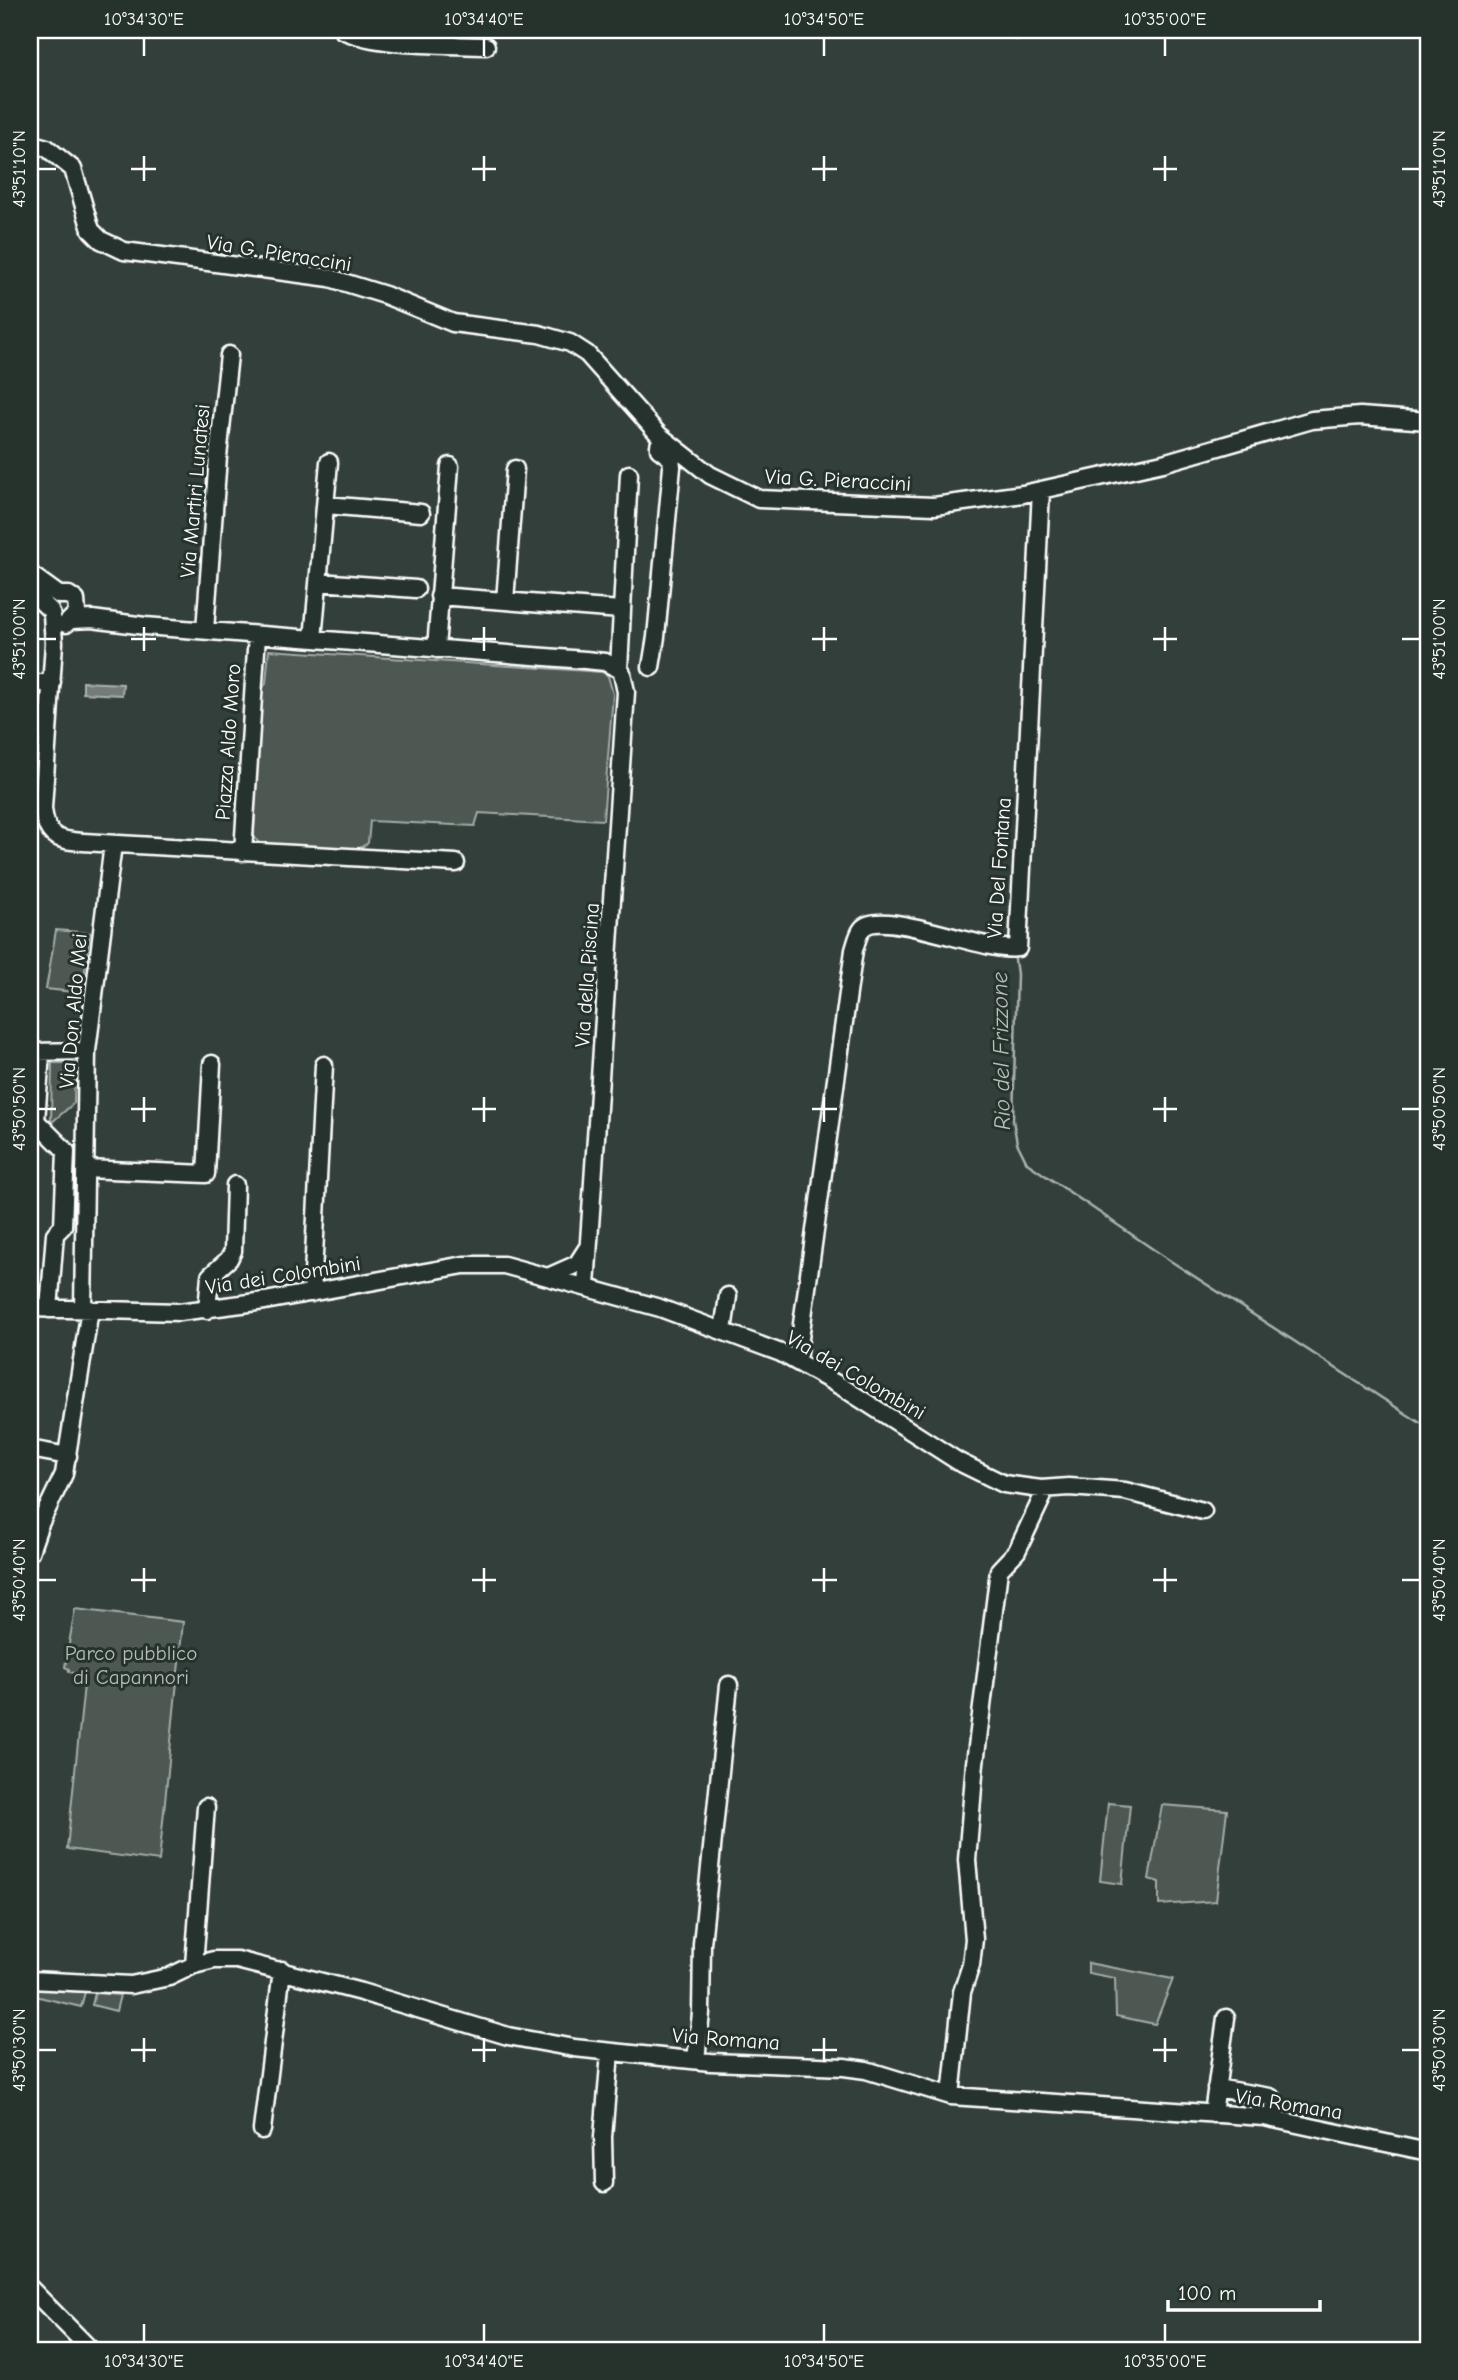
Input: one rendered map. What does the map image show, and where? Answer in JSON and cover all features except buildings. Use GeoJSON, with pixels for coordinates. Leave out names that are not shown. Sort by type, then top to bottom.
{"type":"FeatureCollection","features":[{"type":"Feature","properties":{"kind":"street"},"geometry":{"type":"LineString","coordinates":[[342,30],[353,35],[383,40],[486,46]]}},
{"type":"Feature","properties":{"kind":"street","name":"Via G. Pieraccini"},"geometry":{"type":"LineString","coordinates":[[30,143],[47,148],[73,169],[91,230],[101,240],[124,251],[330,278],[385,295],[453,323],[539,334],[570,343],[587,354],[664,439],[710,475],[759,499],[934,506],[1041,489],[1163,463],[1337,416],[1428,421]]}},
{"type":"Feature","properties":{"kind":"street","name":"Via Martiri Lunatesi"},"geometry":{"type":"LineString","coordinates":[[205,631],[218,457],[229,355]]}},
{"type":"Feature","properties":{"kind":"street"},"geometry":{"type":"LineString","coordinates":[[651,667],[672,467],[671,458],[659,449],[664,439]]}},
{"type":"Feature","properties":{"kind":"street"},"geometry":{"type":"LineString","coordinates":[[313,639],[329,462]]}},
{"type":"Feature","properties":{"kind":"street"},"geometry":{"type":"LineString","coordinates":[[436,649],[450,466]]}},
{"type":"Feature","properties":{"kind":"street"},"geometry":{"type":"LineString","coordinates":[[505,601],[515,469]]}},
{"type":"Feature","properties":{"kind":"street"},"geometry":{"type":"LineString","coordinates":[[30,591],[59,621],[73,615],[93,616],[104,620],[205,631],[606,662],[619,669],[629,474]]}},
{"type":"Feature","properties":{"kind":"street","name":"Via Del Fontana"},"geometry":{"type":"LineString","coordinates":[[797,1360],[854,950],[862,929],[871,923],[886,923],[1013,949],[1019,935],[1041,489]]}},
{"type":"Feature","properties":{"kind":"street"},"geometry":{"type":"LineString","coordinates":[[326,505],[421,513]]}},
{"type":"Feature","properties":{"kind":"street"},"geometry":{"type":"LineString","coordinates":[[30,574],[59,595]]}},
{"type":"Feature","properties":{"kind":"street"},"geometry":{"type":"LineString","coordinates":[[319,582],[416,589]]}},
{"type":"Feature","properties":{"kind":"street"},"geometry":{"type":"LineString","coordinates":[[51,612],[52,601],[59,595],[69,594],[73,615]]}},
{"type":"Feature","properties":{"kind":"street"},"geometry":{"type":"LineString","coordinates":[[439,596],[621,610]]}},
{"type":"Feature","properties":{"kind":"street","name":"Piazza Aldo Moro"},"geometry":{"type":"LineString","coordinates":[[51,612],[54,643],[52,682],[43,808],[37,822],[57,838],[76,842],[456,863]]}},
{"type":"Feature","properties":{"kind":"street","name":"Piazza Aldo Moro"},"geometry":{"type":"LineString","coordinates":[[54,643],[57,634],[73,615]]}},
{"type":"Feature","properties":{"kind":"street","name":"Piazza Aldo Moro"},"geometry":{"type":"LineString","coordinates":[[243,852],[257,635]]}},
{"type":"Feature","properties":{"kind":"street","name":"Via della Piscina"},"geometry":{"type":"LineString","coordinates":[[586,1286],[626,692],[619,669]]}},
{"type":"Feature","properties":{"kind":"street"},"geometry":{"type":"LineString","coordinates":[[30,684],[52,682]]}},
{"type":"Feature","properties":{"kind":"street","name":"Via Don Aldo Mei"},"geometry":{"type":"LineString","coordinates":[[30,1552],[39,1526],[58,1488],[68,1456],[87,1309],[87,1051],[113,844]]}},
{"type":"Feature","properties":{"kind":"street"},"geometry":{"type":"LineString","coordinates":[[49,1309],[55,1234],[63,1226],[66,1151],[36,1121],[36,1052],[87,1051]]}},
{"type":"Feature","properties":{"kind":"street"},"geometry":{"type":"LineString","coordinates":[[85,1169],[206,1174],[212,1064]]}},
{"type":"Feature","properties":{"kind":"street"},"geometry":{"type":"LineString","coordinates":[[312,1293],[324,1065]]}},
{"type":"Feature","properties":{"kind":"street"},"geometry":{"type":"LineString","coordinates":[[207,1310],[210,1276],[229,1259],[233,1251],[235,1185]]}},
{"type":"Feature","properties":{"kind":"street"},"geometry":{"type":"LineString","coordinates":[[550,1276],[577,1264],[586,1252],[591,1234]]}},
{"type":"Feature","properties":{"kind":"street","name":"Via dei Colombini"},"geometry":{"type":"LineString","coordinates":[[30,1308],[178,1312],[207,1310],[482,1264],[505,1265],[660,1308],[797,1360],[989,1478],[1011,1486],[1125,1491],[1203,1511]]}},
{"type":"Feature","properties":{"kind":"street"},"geometry":{"type":"LineString","coordinates":[[723,1331],[728,1296]]}},
{"type":"Feature","properties":{"kind":"street"},"geometry":{"type":"LineString","coordinates":[[30,1450],[68,1456]]}},
{"type":"Feature","properties":{"kind":"street"},"geometry":{"type":"LineString","coordinates":[[951,2096],[962,1992],[971,1965],[974,1939],[967,1860],[975,1763],[996,1589],[999,1570],[1017,1551],[1042,1497],[1041,1489]]}},
{"type":"Feature","properties":{"kind":"street"},"geometry":{"type":"LineString","coordinates":[[696,2060],[701,2013],[702,1944],[729,1685]]}},
{"type":"Feature","properties":{"kind":"street"},"geometry":{"type":"LineString","coordinates":[[194,1965],[206,1807]]}},
{"type":"Feature","properties":{"kind":"street","name":"Via Romana"},"geometry":{"type":"LineString","coordinates":[[30,1983],[131,1985],[169,1977],[194,1965],[226,1959],[282,1970],[508,2036],[610,2053],[855,2068],[951,2096],[1272,2119],[1428,2152]]}},
{"type":"Feature","properties":{"kind":"street"},"geometry":{"type":"LineString","coordinates":[[262,2130],[282,1970]]}},
{"type":"Feature","properties":{"kind":"street"},"geometry":{"type":"LineString","coordinates":[[1213,2114],[1226,2018]]}},
{"type":"Feature","properties":{"kind":"street"},"geometry":{"type":"LineString","coordinates":[[604,2183],[603,2137],[610,2053]]}},
{"type":"Feature","properties":{"kind":"street"},"geometry":{"type":"LineString","coordinates":[[1216,2088],[1270,2096],[1274,2101],[1272,2119]]}},
{"type":"Feature","properties":{"kind":"street"},"geometry":{"type":"LineString","coordinates":[[30,2288],[91,2350]]}},
{"type":"Feature","properties":{"kind":"green space"},"geometry":{"type":"Polygon","coordinates":[[[269,650],[602,672],[608,676],[613,694],[603,820],[479,813],[475,826],[370,821],[368,843],[356,850],[262,844],[254,836],[259,694],[266,683],[269,650]]]}},
{"type":"Feature","properties":{"kind":"green space"},"geometry":{"type":"Polygon","coordinates":[[[56,930],[90,933],[82,993],[46,989],[56,930]]]}},
{"type":"Feature","properties":{"kind":"green space"},"geometry":{"type":"Polygon","coordinates":[[[52,1063],[75,1063],[74,1103],[51,1123],[52,1063]]]}},
{"type":"Feature","properties":{"kind":"green space","name":"Parco pubblico di Capannori"},"geometry":{"type":"Polygon","coordinates":[[[75,1609],[183,1622],[159,1861],[67,1849],[85,1675],[69,1672],[65,1667],[75,1609]]]}},
{"type":"Feature","properties":{"kind":"green space"},"geometry":{"type":"Polygon","coordinates":[[[1108,1803],[1130,1805],[1122,1884],[1100,1881],[1108,1803]]]}},
{"type":"Feature","properties":{"kind":"green space"},"geometry":{"type":"Polygon","coordinates":[[[1162,1805],[1227,1810],[1216,1901],[1159,1905],[1159,1882],[1149,1879],[1162,1805]]]}},
{"type":"Feature","properties":{"kind":"green space"},"geometry":{"type":"Polygon","coordinates":[[[1088,1963],[1173,1979],[1155,2024],[1116,2016],[1115,1978],[1088,1973],[1088,1963]]]}},
{"type":"Feature","properties":{"kind":"green space"},"geometry":{"type":"Polygon","coordinates":[[[36,1989],[85,1992],[81,2007],[35,1996],[36,1989]]]}},
{"type":"Feature","properties":{"kind":"green space"},"geometry":{"type":"Polygon","coordinates":[[[95,1993],[120,1995],[116,2011],[92,2005],[95,1993]]]}},
{"type":"Feature","properties":{"kind":"shaded area"},"geometry":{"type":"Polygon","coordinates":[[[83,682],[123,684],[122,695],[83,693],[83,682]]]}},
{"type":"Feature","properties":{"kind":"waterway","name":"Rio del Frizzone"},"geometry":{"type":"LineString","coordinates":[[1014,953],[1017,974],[1013,1120],[1017,1143],[1027,1163],[1166,1258],[1428,1428]]}}]}
